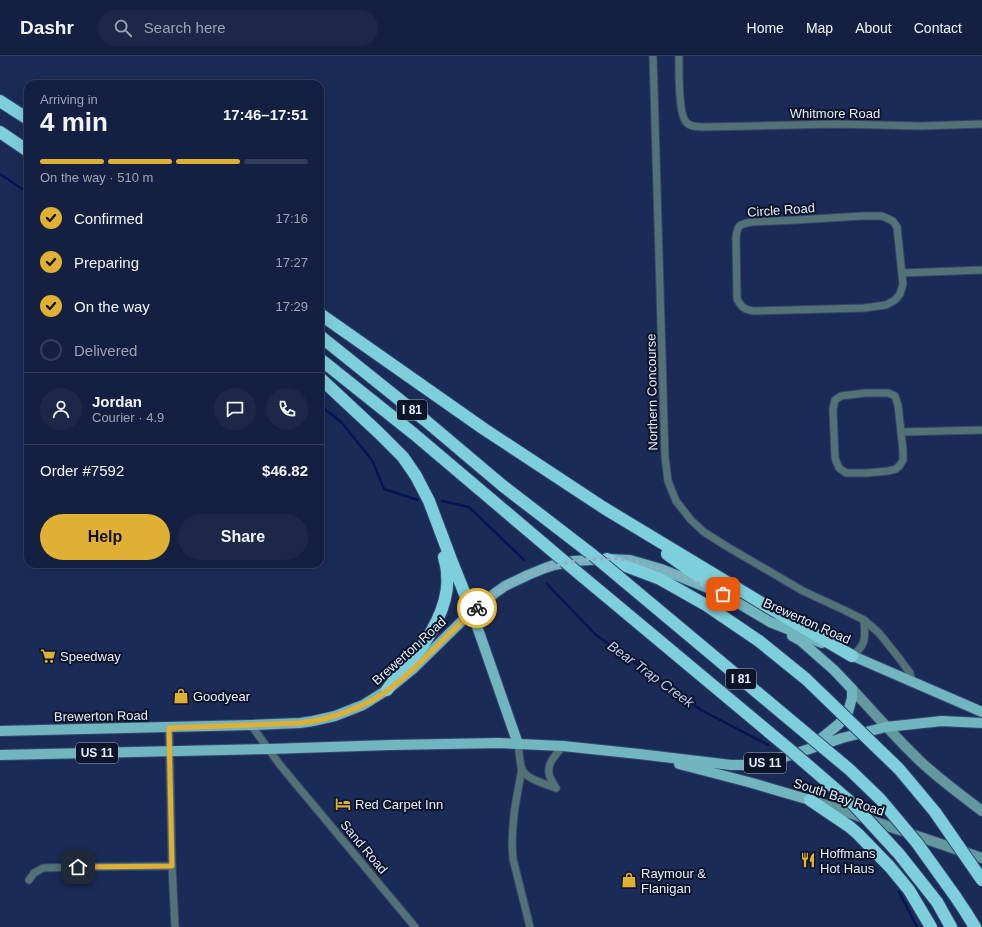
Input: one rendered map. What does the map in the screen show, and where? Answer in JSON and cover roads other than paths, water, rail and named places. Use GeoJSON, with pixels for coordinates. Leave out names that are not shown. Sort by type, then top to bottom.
{"type":"FeatureCollection","features":[{"type":"Feature","properties":{"kind":"highway"},"geometry":{"type":"LineString","coordinates":[[0,101],[24,116]]}},
{"type":"Feature","properties":{"kind":"highway"},"geometry":{"type":"LineString","coordinates":[[0,132],[24,148]]}},
{"type":"Feature","properties":{"kind":"highway"},"geometry":{"type":"LineString","coordinates":[[324,317],[484,429],[604,508],[852,656]]}},
{"type":"Feature","properties":{"kind":"highway","name":"I 81"},"geometry":{"type":"LineString","coordinates":[[324,339],[504,486],[594,556],[850,770],[880,799],[917,843],[975,927]]}},
{"type":"Feature","properties":{"kind":"highway","name":"I 81"},"geometry":{"type":"LineString","coordinates":[[324,362],[414,434],[854,804],[899,854],[937,902],[951,927]]}},
{"type":"Feature","properties":{"kind":"highway"},"geometry":{"type":"LineString","coordinates":[[324,382],[403,457],[416,476],[429,501],[472,612]]}},
{"type":"Feature","properties":{"kind":"highway"},"geometry":{"type":"LineString","coordinates":[[604,508],[723,594]]}},
{"type":"Feature","properties":{"kind":"highway"},"geometry":{"type":"LineString","coordinates":[[387,690],[418,652],[433,630],[446,595],[447,573],[438,525]]}},
{"type":"Feature","properties":{"kind":"highway"},"geometry":{"type":"LineString","coordinates":[[607,559],[660,579],[706,605],[806,679],[899,770],[935,812],[982,880]]}},
{"type":"Feature","properties":{"kind":"highway"},"geometry":{"type":"LineString","coordinates":[[810,800],[850,827],[890,867],[908,890],[931,927]]}},
{"type":"Feature","properties":{"kind":"main road","name":"Brewerton Road"},"geometry":{"type":"LineString","coordinates":[[0,731],[169,728],[304,723],[335,716],[363,705],[387,690],[414,668],[472,612],[505,586],[532,573],[561,564],[607,559],[630,560],[661,569],[723,594],[770,622],[982,712]]}},
{"type":"Feature","properties":{"kind":"main road"},"geometry":{"type":"LineString","coordinates":[[472,612],[518,744]]}},
{"type":"Feature","properties":{"kind":"main road"},"geometry":{"type":"LineString","coordinates":[[770,622],[801,642],[834,670],[919,760],[948,786],[982,811]]}},
{"type":"Feature","properties":{"kind":"main road"},"geometry":{"type":"LineString","coordinates":[[807,750],[839,724],[848,712],[852,698],[852,689]]}},
{"type":"Feature","properties":{"kind":"main road","name":"US 11"},"geometry":{"type":"LineString","coordinates":[[0,755],[499,743],[563,746],[731,765],[746,765],[766,762],[886,726],[942,721],[982,723]]}},
{"type":"Feature","properties":{"kind":"main road","name":"South Bay Road"},"geometry":{"type":"LineString","coordinates":[[639,754],[752,783],[810,800],[982,858]]}},
{"type":"Feature","properties":{"kind":"main road"},"geometry":{"type":"LineString","coordinates":[[970,854],[982,850]]}},
{"type":"Feature","properties":{"kind":"street","name":"Northern Concourse"},"geometry":{"type":"LineString","coordinates":[[654,56],[665,457],[668,481],[676,501],[691,520],[704,532],[726,546],[805,592],[864,620],[879,633],[899,658],[910,673],[912,682]]}},
{"type":"Feature","properties":{"kind":"street","name":"Whitmore Road"},"geometry":{"type":"LineString","coordinates":[[679,56],[681,109],[684,119],[691,126],[836,124],[920,126],[982,124]]}},
{"type":"Feature","properties":{"kind":"street","name":"Circle Road"},"geometry":{"type":"LineString","coordinates":[[882,216],[893,221],[897,226],[902,273],[900,294],[886,305],[864,308],[753,311],[744,309],[737,299],[736,230],[739,226],[752,222],[882,216]]}},
{"type":"Feature","properties":{"kind":"street"},"geometry":{"type":"LineString","coordinates":[[902,273],[982,270]]}},
{"type":"Feature","properties":{"kind":"street"},"geometry":{"type":"LineString","coordinates":[[865,393],[888,393],[895,396],[898,404],[902,432],[903,460],[896,469],[888,472],[846,473],[839,468],[834,458],[833,409],[835,400],[842,396],[865,393]]}},
{"type":"Feature","properties":{"kind":"street"},"geometry":{"type":"LineString","coordinates":[[902,432],[982,430]]}},
{"type":"Feature","properties":{"kind":"street"},"geometry":{"type":"LineString","coordinates":[[852,656],[863,645],[865,636],[864,620]]}},
{"type":"Feature","properties":{"kind":"street","name":"Sand Road"},"geometry":{"type":"LineString","coordinates":[[252,725],[280,765],[415,927]]}},
{"type":"Feature","properties":{"kind":"street"},"geometry":{"type":"LineString","coordinates":[[169,728],[175,927]]}},
{"type":"Feature","properties":{"kind":"street"},"geometry":{"type":"LineString","coordinates":[[518,744],[522,769],[512,827],[512,850],[513,860],[530,927]]}},
{"type":"Feature","properties":{"kind":"street"},"geometry":{"type":"LineString","coordinates":[[522,769],[528,776],[538,782],[556,788],[549,776],[548,766],[563,746]]}},
{"type":"Feature","properties":{"kind":"street"},"geometry":{"type":"LineString","coordinates":[[29,880],[34,873],[43,868],[172,866]]}},
{"type":"Feature","properties":{"kind":"waterway","name":"Bear Trap Creek"},"geometry":{"type":"LineString","coordinates":[[0,174],[24,190]]}},
{"type":"Feature","properties":{"kind":"waterway","name":"Bear Trap Creek"},"geometry":{"type":"LineString","coordinates":[[324,408],[342,423],[372,460],[384,489],[418,500]]}},
{"type":"Feature","properties":{"kind":"waterway","name":"Bear Trap Creek"},"geometry":{"type":"LineString","coordinates":[[442,501],[469,507],[524,560]]}},
{"type":"Feature","properties":{"kind":"waterway","name":"Bear Trap Creek"},"geometry":{"type":"LineString","coordinates":[[547,584],[596,635],[701,710],[768,745]]}},
{"type":"Feature","properties":{"kind":"waterway","name":"Bear Trap Creek"},"geometry":{"type":"LineString","coordinates":[[899,892],[917,927]]}},
{"type":"Feature","properties":{"kind":"place","name":"Speedway"},"geometry":{"type":"Point","coordinates":[48,656]}},
{"type":"Feature","properties":{"kind":"place","name":"Goodyear"},"geometry":{"type":"Point","coordinates":[181,696]}},
{"type":"Feature","properties":{"kind":"place","name":"Red Carpet Inn"},"geometry":{"type":"Point","coordinates":[343,804]}},
{"type":"Feature","properties":{"kind":"place","name":"Hoffmans Hot Haus"},"geometry":{"type":"Point","coordinates":[808,860]}},
{"type":"Feature","properties":{"kind":"place","name":"Raymour & Flanigan"},"geometry":{"type":"Point","coordinates":[629,880]}}]}
